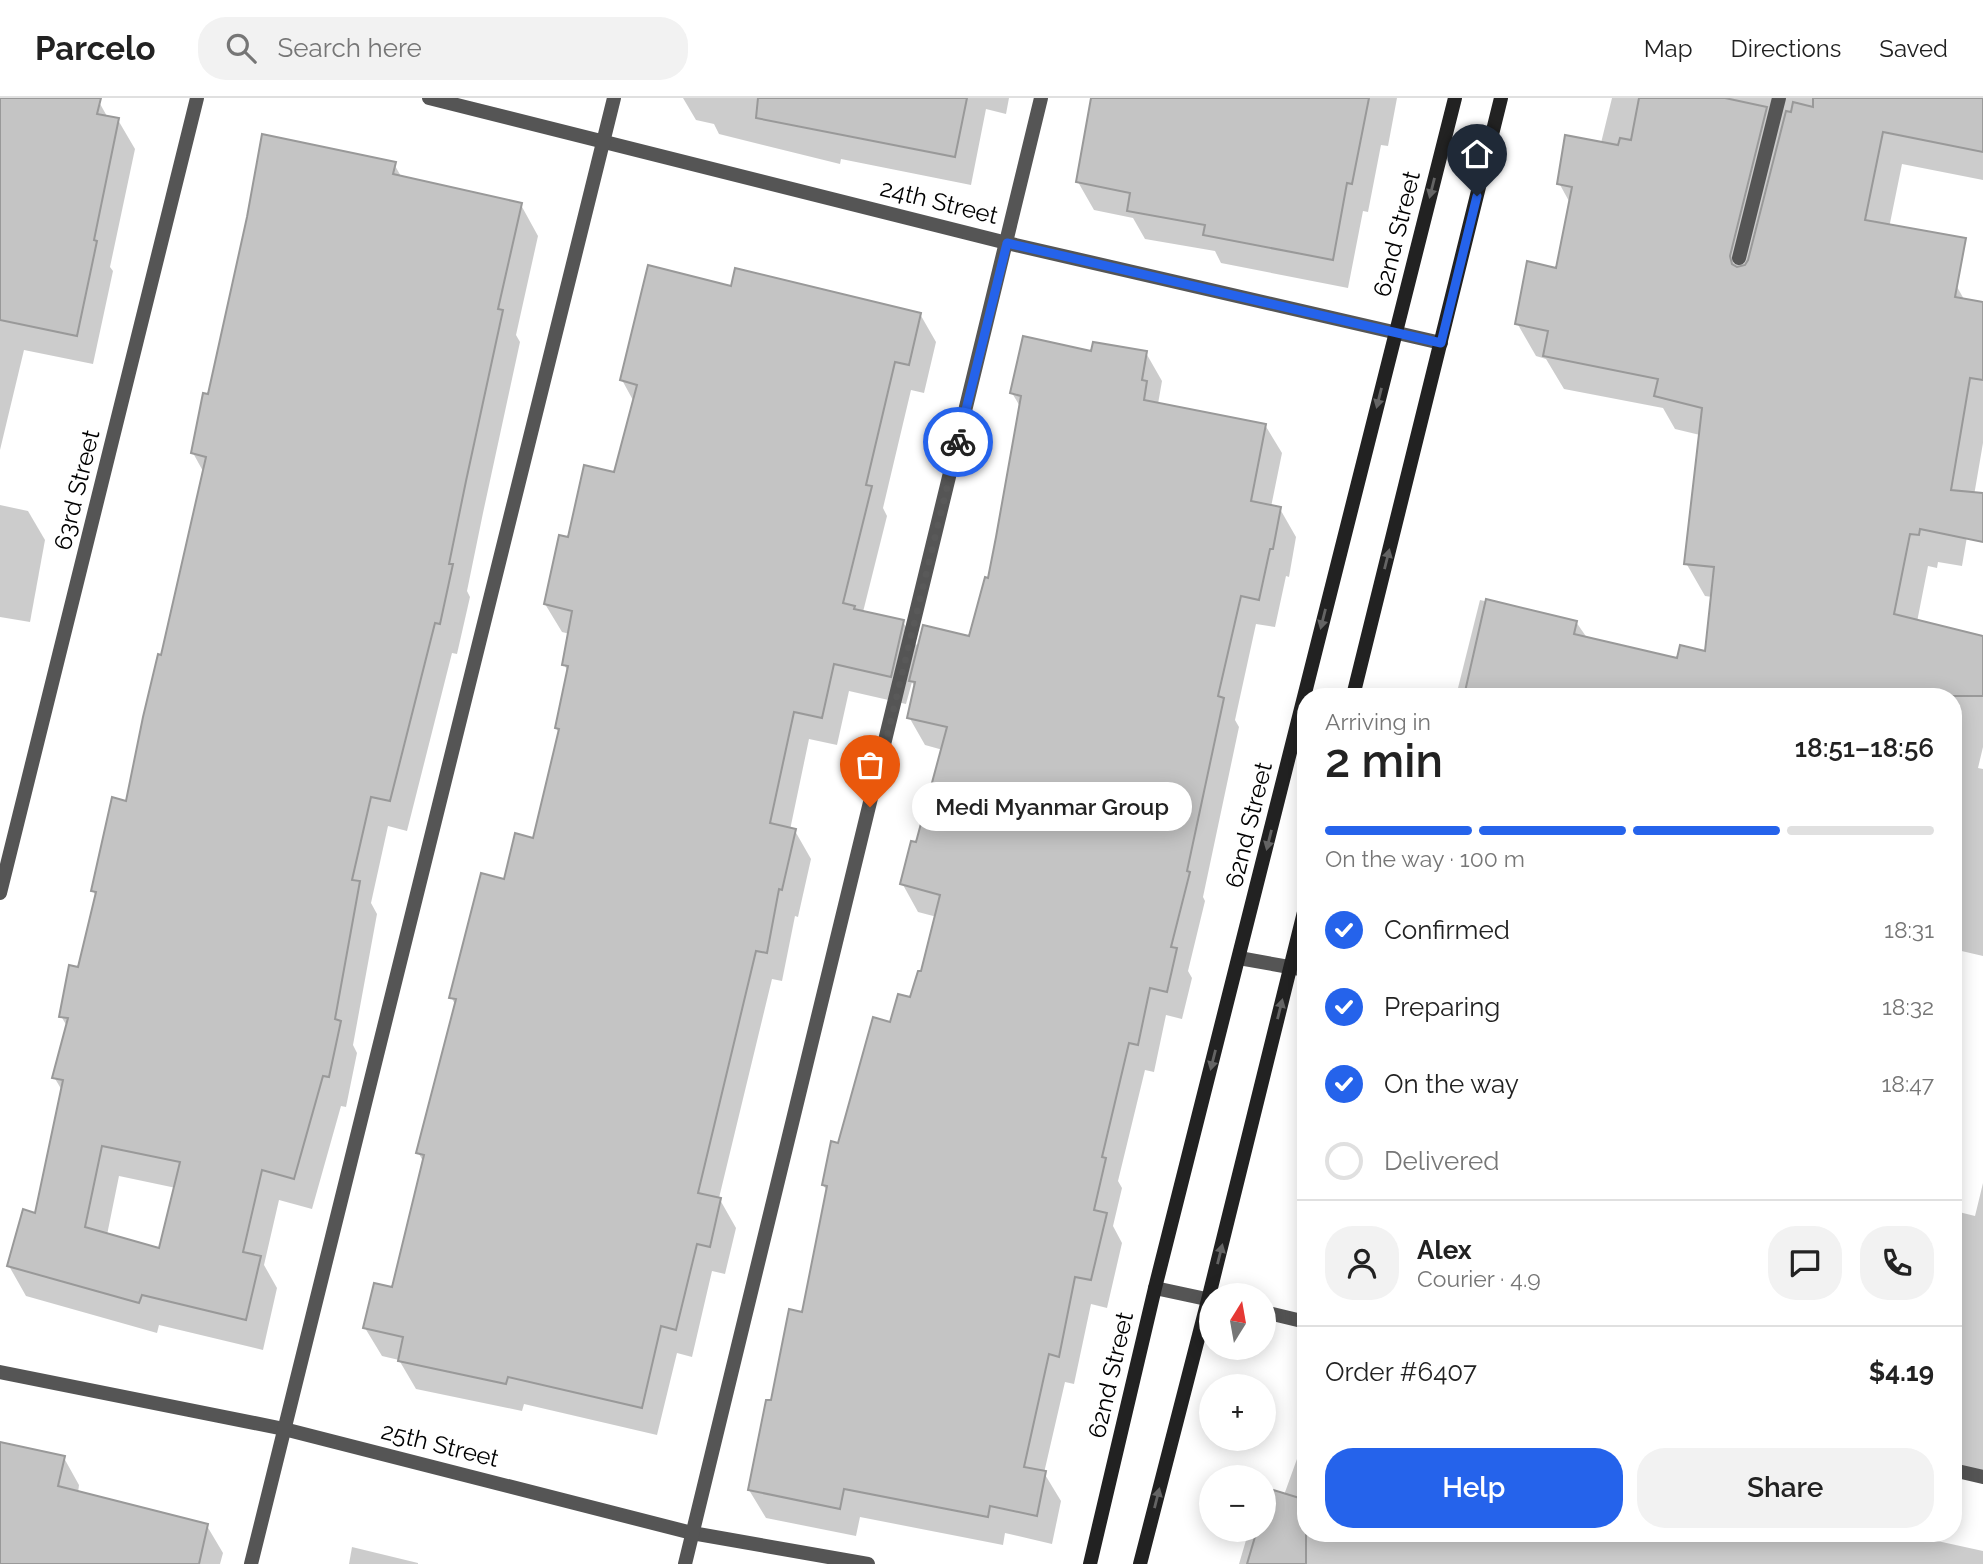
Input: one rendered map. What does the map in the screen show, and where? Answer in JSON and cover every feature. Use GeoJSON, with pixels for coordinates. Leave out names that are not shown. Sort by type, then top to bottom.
{"type":"FeatureCollection","features":[{"type":"Feature","properties":{"kind":"main road","name":"62nd Street"},"geometry":{"type":"LineString","coordinates":[[1307,688],[1455,98]]}},
{"type":"Feature","properties":{"kind":"main road"},"geometry":{"type":"LineString","coordinates":[[1355,688],[1501,98]]}},
{"type":"Feature","properties":{"kind":"main road","name":"62nd Street"},"geometry":{"type":"LineString","coordinates":[[1090,1564],[1155,1287],[1297,728]]}},
{"type":"Feature","properties":{"kind":"main road"},"geometry":{"type":"LineString","coordinates":[[1215,1283],[1297,973]]}},
{"type":"Feature","properties":{"kind":"main road"},"geometry":{"type":"LineString","coordinates":[[1140,1564],[1199,1341]]}},
{"type":"Feature","properties":{"kind":"street","name":"63rd Street"},"geometry":{"type":"LineString","coordinates":[[0,893],[197,98]]}},
{"type":"Feature","properties":{"kind":"street","name":"24th Street"},"geometry":{"type":"LineString","coordinates":[[429,98],[1007,243],[1441,343]]}},
{"type":"Feature","properties":{"kind":"street"},"geometry":{"type":"LineString","coordinates":[[251,1564],[614,98]]}},
{"type":"Feature","properties":{"kind":"street"},"geometry":{"type":"LineString","coordinates":[[685,1564],[1041,98]]}},
{"type":"Feature","properties":{"kind":"street"},"geometry":{"type":"LineString","coordinates":[[1739,258],[1779,98]]}},
{"type":"Feature","properties":{"kind":"street"},"geometry":{"type":"LineString","coordinates":[[1240,958],[1297,969]]}},
{"type":"Feature","properties":{"kind":"street"},"geometry":{"type":"LineString","coordinates":[[1155,1287],[1199,1297]]}},
{"type":"Feature","properties":{"kind":"street"},"geometry":{"type":"LineString","coordinates":[[1276,1315],[1297,1320]]}},
{"type":"Feature","properties":{"kind":"street","name":"25th Street"},"geometry":{"type":"LineString","coordinates":[[0,1371],[284,1429],[692,1534],[868,1564]]}},
{"type":"Feature","properties":{"kind":"street"},"geometry":{"type":"LineString","coordinates":[[1962,1472],[1983,1477]]}},
{"type":"Feature","properties":{"kind":"building"},"geometry":{"type":"Polygon","coordinates":[[[0,98],[101,98],[97,114],[119,118],[77,336],[0,320],[0,98]]]}},
{"type":"Feature","properties":{"kind":"building"},"geometry":{"type":"Polygon","coordinates":[[[758,98],[967,98],[955,157],[756,118],[758,98]]]}},
{"type":"Feature","properties":{"kind":"building"},"geometry":{"type":"Polygon","coordinates":[[[1091,98],[1369,98],[1352,184],[1347,183],[1333,260],[1203,235],[1205,225],[1127,211],[1130,193],[1076,182],[1091,98]]]}},
{"type":"Feature","properties":{"kind":"building"},"geometry":{"type":"Polygon","coordinates":[[[1639,98],[1725,98],[1767,107],[1730,256],[1732,264],[1737,267],[1745,265],[1748,260],[1786,111],[1791,112],[1793,102],[1813,107],[1813,98],[1983,98],[1983,152],[1883,132],[1865,220],[1966,238],[1955,297],[1983,302],[1983,380],[1970,378],[1951,490],[1983,493],[1983,542],[1920,529],[1919,535],[1910,534],[1894,614],[1983,636],[1983,696],[1962,696],[1962,688],[1466,688],[1486,599],[1577,621],[1574,634],[1677,658],[1680,645],[1705,651],[1714,567],[1684,564],[1702,408],[1654,396],[1658,379],[1543,356],[1548,331],[1515,324],[1527,261],[1556,268],[1572,187],[1557,184],[1565,135],[1618,145],[1620,138],[1631,140],[1639,98]]]}},
{"type":"Feature","properties":{"kind":"building"},"geometry":{"type":"Polygon","coordinates":[[[262,134],[396,162],[393,174],[522,203],[498,309],[503,310],[449,564],[453,564],[440,624],[435,623],[390,801],[371,797],[352,880],[360,881],[335,1019],[341,1021],[329,1077],[323,1076],[294,1179],[262,1170],[243,1252],[261,1256],[246,1320],[142,1295],[139,1303],[7,1266],[23,1209],[35,1213],[63,1080],[52,1078],[68,1018],[59,1017],[69,965],[78,967],[96,892],[91,891],[112,797],[126,801],[158,654],[161,655],[206,457],[191,453],[203,393],[208,394],[247,217],[262,134]],[[102,1146],[85,1227],[159,1248],[180,1162],[102,1146]]]}},
{"type":"Feature","properties":{"kind":"building"},"geometry":{"type":"Polygon","coordinates":[[[648,265],[731,286],[735,268],[921,313],[909,365],[895,362],[866,485],[872,486],[843,603],[855,606],[854,609],[904,620],[891,677],[834,664],[822,718],[794,712],[770,823],[796,829],[782,890],[779,889],[767,953],[756,951],[698,1193],[721,1198],[710,1247],[697,1244],[676,1330],[661,1326],[642,1408],[508,1377],[506,1384],[398,1361],[403,1337],[363,1328],[374,1283],[392,1287],[424,1155],[416,1153],[456,999],[449,998],[481,873],[504,879],[515,833],[533,838],[559,729],[555,728],[568,666],[562,665],[572,611],[544,604],[559,535],[568,537],[584,465],[614,472],[637,385],[620,380],[648,265]]]}},
{"type":"Feature","properties":{"kind":"building"},"geometry":{"type":"Polygon","coordinates":[[[1023,336],[1091,351],[1093,342],[1147,351],[1142,380],[1147,381],[1144,400],[1266,424],[1251,501],[1281,507],[1259,600],[1241,596],[1218,696],[1224,698],[1187,871],[1190,872],[1171,947],[1177,948],[1167,992],[1150,988],[1138,1045],[1129,1043],[1102,1157],[1106,1158],[1094,1210],[1107,1213],[1091,1280],[1075,1277],[1059,1357],[1049,1354],[1024,1467],[1046,1471],[1037,1516],[990,1506],[988,1517],[844,1489],[840,1509],[748,1490],[766,1400],[771,1400],[789,1309],[802,1312],[827,1186],[822,1185],[831,1141],[838,1143],[873,1017],[890,1022],[898,994],[910,997],[918,971],[921,971],[940,895],[900,884],[911,841],[916,842],[947,727],[907,718],[915,682],[909,681],[923,625],[969,636],[985,577],[988,578],[996,537],[1021,396],[1010,393],[1023,336]]]}},
{"type":"Feature","properties":{"kind":"building"},"geometry":{"type":"Polygon","coordinates":[[[0,1442],[65,1456],[58,1486],[208,1524],[199,1564],[0,1564],[0,1442]]]}},
{"type":"Feature","properties":{"kind":"building"},"geometry":{"type":"Polygon","coordinates":[[[1276,1491],[1297,1497],[1297,1542],[1306,1542],[1306,1564],[1247,1564],[1253,1542],[1276,1542],[1276,1491]]]}},
{"type":"Feature","properties":{"kind":"way so far"},"geometry":{"type":"LineString","coordinates":[[870,807],[958,442]]}},
{"type":"Feature","properties":{"kind":"place","name":"Medi Myanmar Group"},"geometry":{"type":"Point","coordinates":[870,807]}},
{"type":"Feature","properties":{"kind":"route"},"geometry":{"type":"LineString","coordinates":[[958,442],[1007,243],[1441,343],[1477,196]]}}]}
